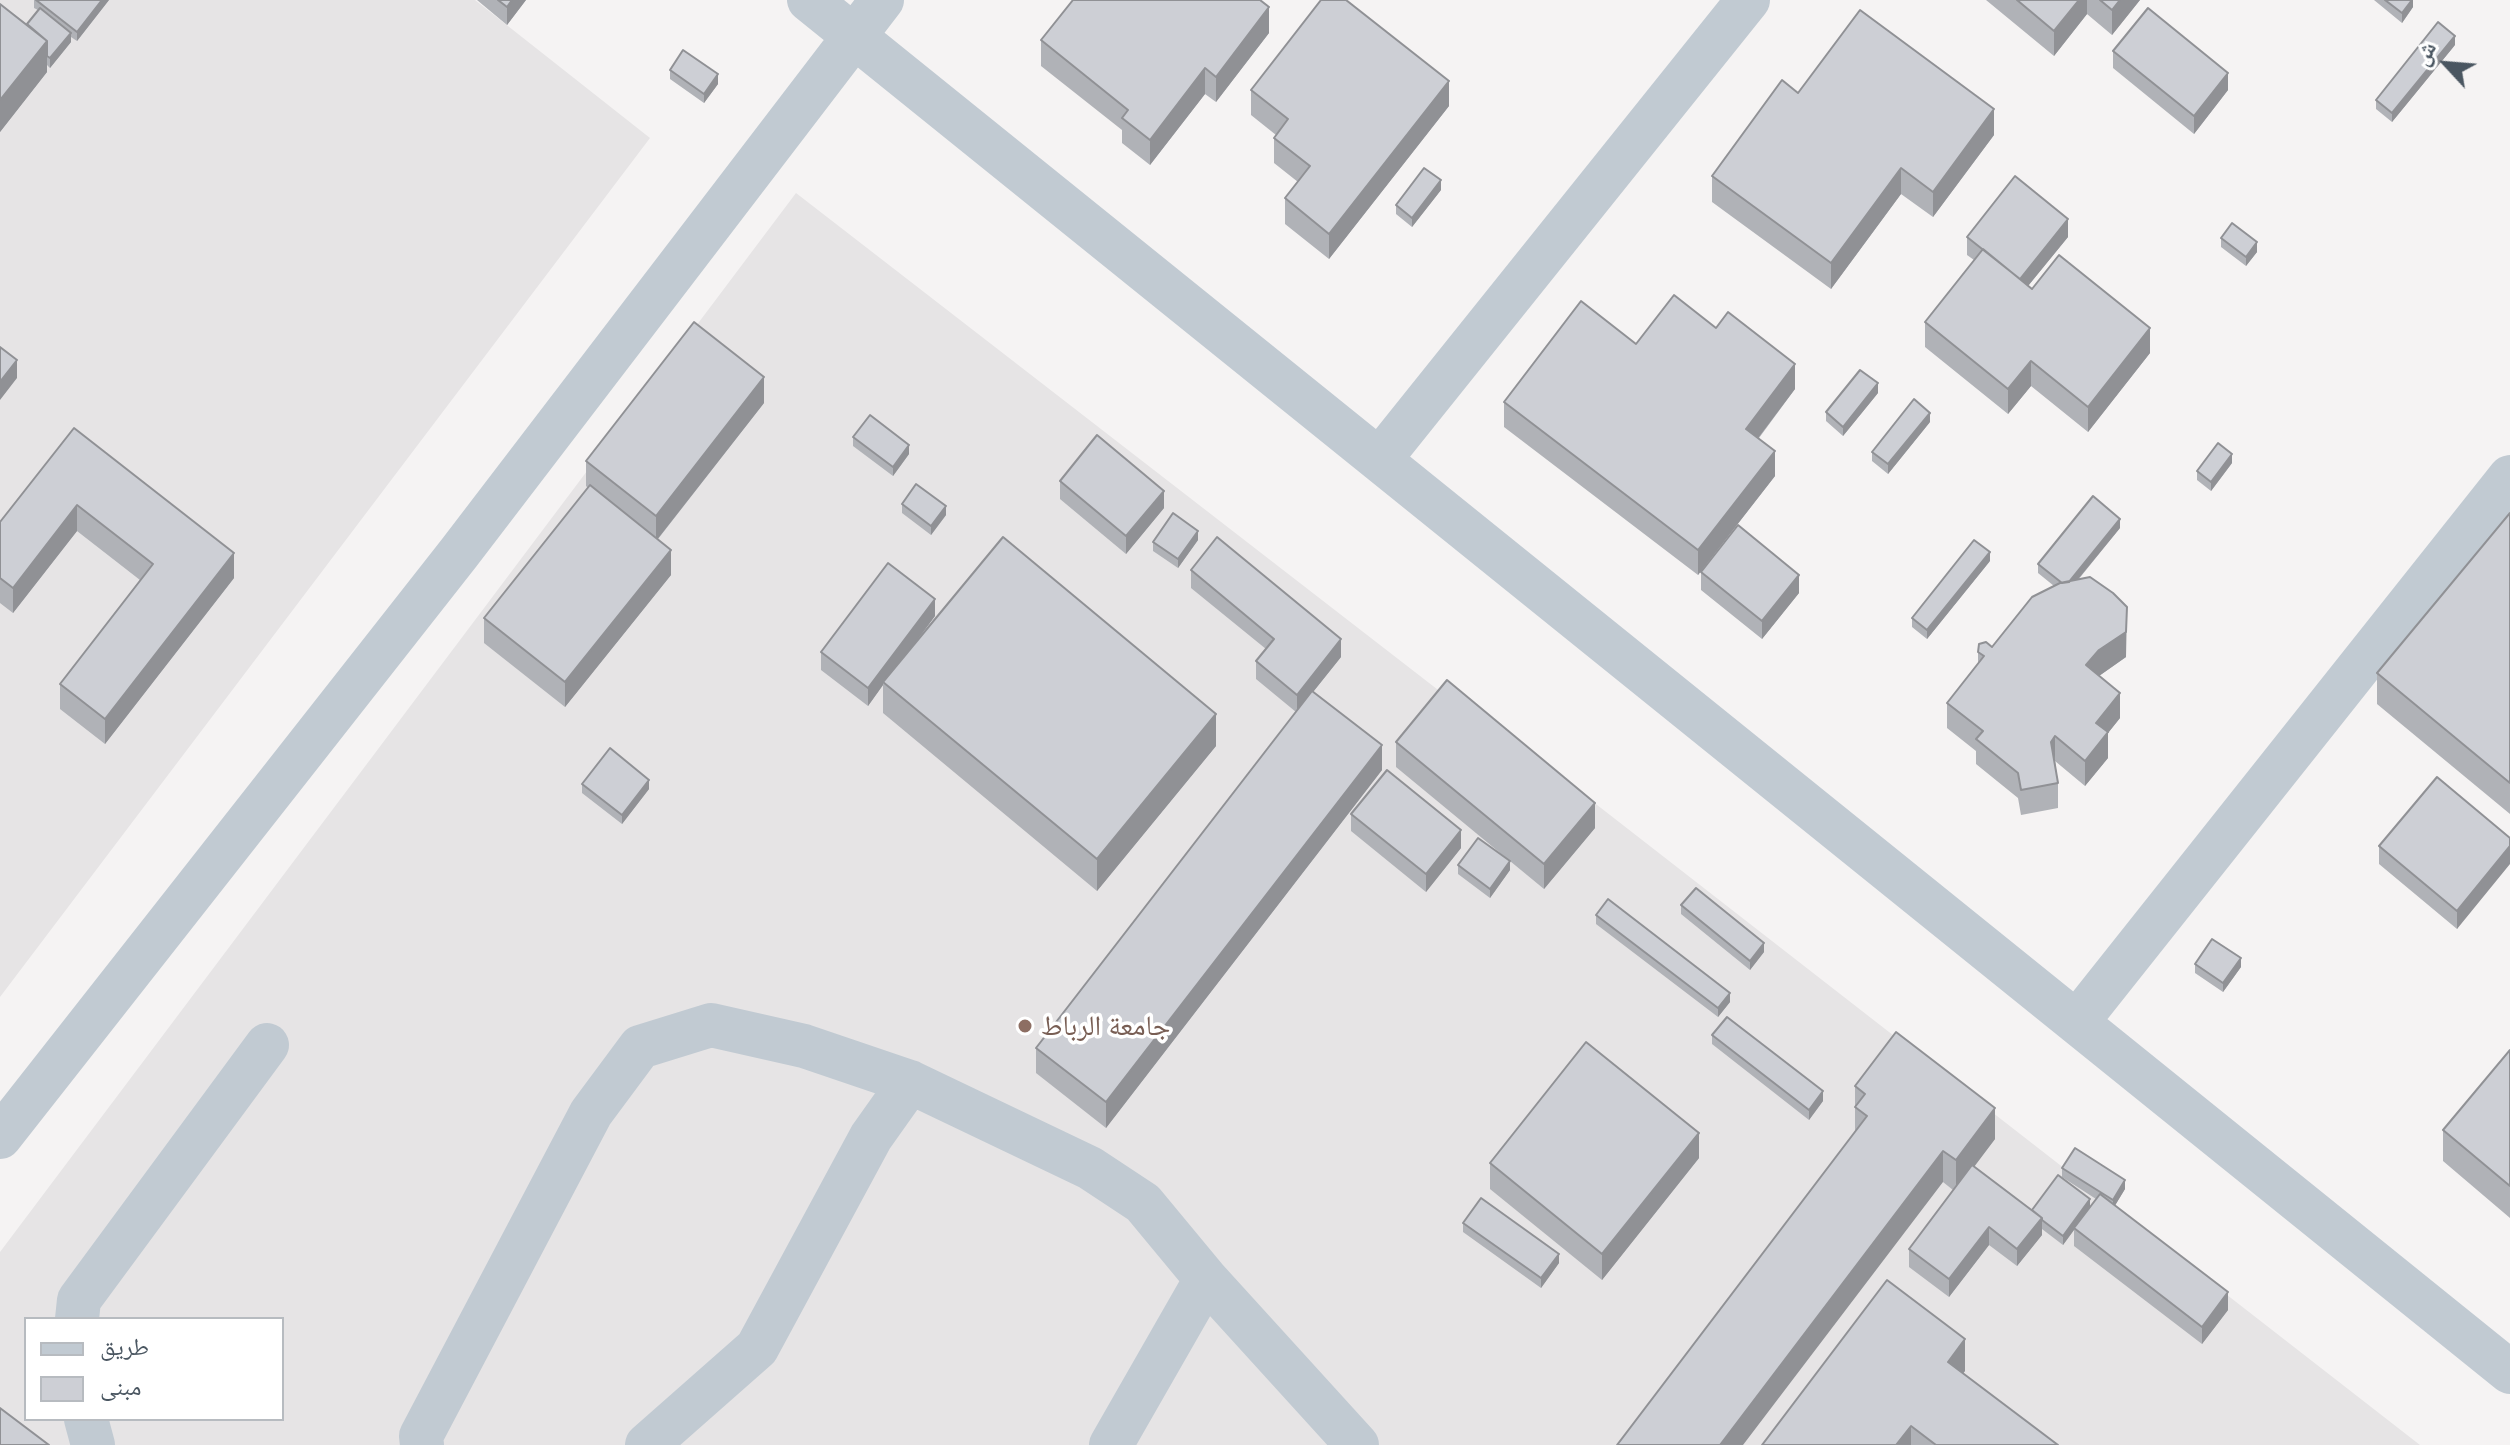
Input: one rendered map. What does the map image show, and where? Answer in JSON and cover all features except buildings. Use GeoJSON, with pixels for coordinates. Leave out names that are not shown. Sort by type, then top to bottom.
{"type":"FeatureCollection","features":[{"type":"Feature","properties":{"kind":"street"},"geometry":{"type":"LineString","coordinates":[[809,0],[2510,1372]]}},
{"type":"Feature","properties":{"kind":"street"},"geometry":{"type":"LineString","coordinates":[[0,1137],[459,553],[882,0]]}},
{"type":"Feature","properties":{"kind":"street"},"geometry":{"type":"LineString","coordinates":[[1380,459],[1748,0]]}},
{"type":"Feature","properties":{"kind":"street"},"geometry":{"type":"LineString","coordinates":[[2077,1022],[2510,477]]}},
{"type":"Feature","properties":{"kind":"street"},"geometry":{"type":"LineString","coordinates":[[422,1445],[421,1436],[591,1113],[640,1047],[711,1025],[804,1046],[910,1082],[1090,1168],[1143,1203],[1206,1279],[1357,1445]]}},
{"type":"Feature","properties":{"kind":"street"},"geometry":{"type":"LineString","coordinates":[[77,1317],[79,1300],[267,1045]]}},
{"type":"Feature","properties":{"kind":"street"},"geometry":{"type":"LineString","coordinates":[[647,1445],[757,1348],[871,1137],[910,1082]]}},
{"type":"Feature","properties":{"kind":"street"},"geometry":{"type":"LineString","coordinates":[[1111,1445],[1206,1279]]}},
{"type":"Feature","properties":{"kind":"street"},"geometry":{"type":"LineString","coordinates":[[87,1421],[93,1445]]}},
{"type":"Feature","properties":{"kind":"shaded area"},"geometry":{"type":"Polygon","coordinates":[[[0,0],[475,0],[650,138],[0,997],[0,0]]]}},
{"type":"Feature","properties":{"kind":"shaded area","name":"جامعة الرباط"},"geometry":{"type":"Polygon","coordinates":[[[796,193],[1579,799],[1583,794],[2420,1445],[0,1445],[0,1252],[796,193]]]}},
{"type":"Feature","properties":{"kind":"place","name":"جامعة الرباط"},"geometry":{"type":"Point","coordinates":[1025,1026]}}]}
